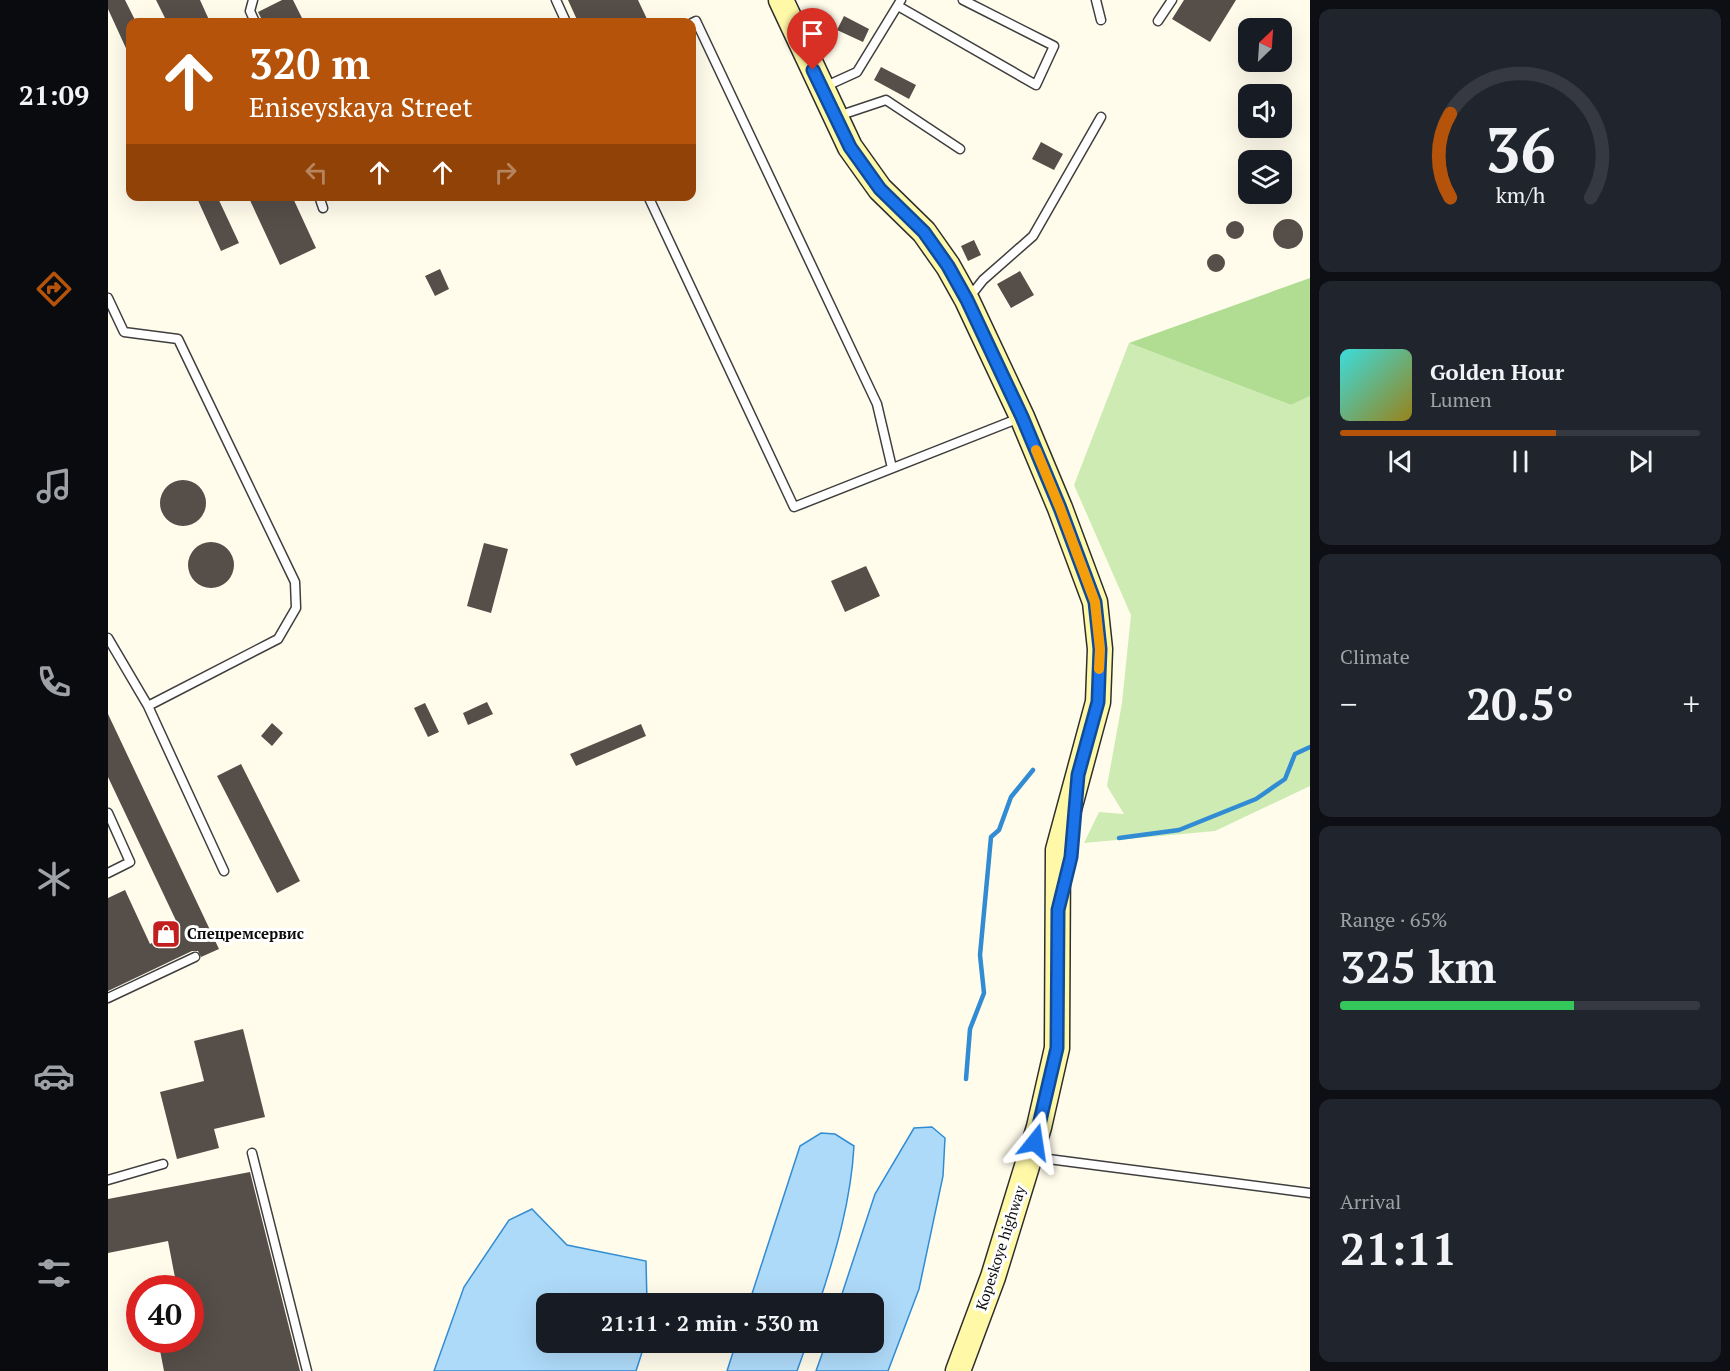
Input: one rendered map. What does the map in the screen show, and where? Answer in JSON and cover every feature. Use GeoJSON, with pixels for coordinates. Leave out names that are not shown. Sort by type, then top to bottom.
{"type":"FeatureCollection","features":[{"type":"Feature","properties":{"kind":"street","name":"Kopeskoye highway"},"geometry":{"type":"LineString","coordinates":[[781,0],[850,147],[880,189],[924,232],[948,266],[967,300],[1042,464],[1095,602],[1100,649],[1098,702],[1058,850],[1057,1048],[1030,1157],[993,1277],[958,1371]]}},
{"type":"Feature","properties":{"kind":"lane"},"geometry":{"type":"LineString","coordinates":[[253,0],[250,11],[253,18]]}},
{"type":"Feature","properties":{"kind":"lane"},"geometry":{"type":"LineString","coordinates":[[556,0],[564,18]]}},
{"type":"Feature","properties":{"kind":"lane"},"geometry":{"type":"LineString","coordinates":[[821,88],[857,72],[899,3],[1036,84],[1054,46],[963,0]]}},
{"type":"Feature","properties":{"kind":"lane"},"geometry":{"type":"LineString","coordinates":[[1096,0],[1101,20]]}},
{"type":"Feature","properties":{"kind":"lane"},"geometry":{"type":"LineString","coordinates":[[1158,21],[1172,0]]}},
{"type":"Feature","properties":{"kind":"lane"},"geometry":{"type":"LineString","coordinates":[[696,21],[877,404],[892,468]]}},
{"type":"Feature","properties":{"kind":"lane"},"geometry":{"type":"LineString","coordinates":[[835,117],[886,100],[960,149]]}},
{"type":"Feature","properties":{"kind":"lane"},"geometry":{"type":"LineString","coordinates":[[967,300],[983,280],[1033,236],[1101,117]]}},
{"type":"Feature","properties":{"kind":"lane"},"geometry":{"type":"LineString","coordinates":[[321,201],[323,208]]}},
{"type":"Feature","properties":{"kind":"lane"},"geometry":{"type":"LineString","coordinates":[[650,201],[794,507],[1022,417]]}},
{"type":"Feature","properties":{"kind":"lane"},"geometry":{"type":"LineString","coordinates":[[108,298],[124,332],[178,339],[295,582],[296,608],[278,639],[148,706]]}},
{"type":"Feature","properties":{"kind":"lane"},"geometry":{"type":"LineString","coordinates":[[108,638],[148,706],[224,871]]}},
{"type":"Feature","properties":{"kind":"lane"},"geometry":{"type":"LineString","coordinates":[[108,813],[130,862],[108,873]]}},
{"type":"Feature","properties":{"kind":"lane"},"geometry":{"type":"LineString","coordinates":[[108,998],[195,957]]}},
{"type":"Feature","properties":{"kind":"lane"},"geometry":{"type":"LineString","coordinates":[[252,1153],[307,1371]]}},
{"type":"Feature","properties":{"kind":"lane"},"geometry":{"type":"LineString","coordinates":[[1030,1157],[1310,1193]]}},
{"type":"Feature","properties":{"kind":"lane"},"geometry":{"type":"LineString","coordinates":[[108,1180],[163,1164]]}},
{"type":"Feature","properties":{"kind":"green space"},"geometry":{"type":"Polygon","coordinates":[[[1310,278],[1310,396],[1291,405],[1129,343],[1310,278]]]}},
{"type":"Feature","properties":{"kind":"green space"},"geometry":{"type":"Polygon","coordinates":[[[1129,343],[1291,405],[1310,396],[1310,786],[1215,831],[1084,843],[1099,812],[1124,814],[1107,786],[1122,703],[1131,615],[1074,485],[1129,343]]]}},
{"type":"Feature","properties":{"kind":"water"},"geometry":{"type":"Polygon","coordinates":[[[932,1127],[945,1138],[943,1176],[919,1289],[888,1371],[816,1371],[822,1353],[884,1353],[884,1293],[842,1293],[875,1194],[914,1128],[932,1127]]]}},
{"type":"Feature","properties":{"kind":"water"},"geometry":{"type":"Polygon","coordinates":[[[821,1133],[835,1134],[854,1146],[850,1186],[842,1226],[822,1293],[752,1293],[800,1146],[821,1133]]]}},
{"type":"Feature","properties":{"kind":"water"},"geometry":{"type":"Polygon","coordinates":[[[532,1209],[567,1245],[646,1261],[647,1293],[536,1293],[536,1353],[642,1353],[636,1371],[434,1371],[464,1287],[509,1220],[532,1209]]]}},
{"type":"Feature","properties":{"kind":"water"},"geometry":{"type":"Polygon","coordinates":[[[733,1353],[803,1353],[797,1371],[727,1371],[733,1353]]]}},
{"type":"Feature","properties":{"kind":"building"},"geometry":{"type":"Polygon","coordinates":[[[108,0],[125,0],[134,18],[126,18],[126,48],[108,9],[108,0]]]}},
{"type":"Feature","properties":{"kind":"building"},"geometry":{"type":"Polygon","coordinates":[[[156,0],[200,0],[208,18],[165,18],[156,0]]]}},
{"type":"Feature","properties":{"kind":"building"},"geometry":{"type":"Polygon","coordinates":[[[282,0],[293,0],[302,18],[261,18],[258,12],[282,0]]]}},
{"type":"Feature","properties":{"kind":"building"},"geometry":{"type":"Polygon","coordinates":[[[568,0],[638,0],[647,18],[576,18],[568,0]]]}},
{"type":"Feature","properties":{"kind":"building"},"geometry":{"type":"Polygon","coordinates":[[[1184,0],[1236,0],[1210,42],[1172,19],[1184,0]]]}},
{"type":"Feature","properties":{"kind":"building"},"geometry":{"type":"Polygon","coordinates":[[[844,16],[869,29],[863,42],[837,30],[844,16]]]}},
{"type":"Feature","properties":{"kind":"building"},"geometry":{"type":"Polygon","coordinates":[[[881,67],[916,85],[909,99],[874,80],[881,67]]]}},
{"type":"Feature","properties":{"kind":"building"},"geometry":{"type":"Polygon","coordinates":[[[1041,142],[1063,154],[1054,170],[1032,159],[1041,142]]]}},
{"type":"Feature","properties":{"kind":"building"},"geometry":{"type":"Polygon","coordinates":[[[198,201],[219,201],[239,243],[221,251],[198,201]]]}},
{"type":"Feature","properties":{"kind":"building"},"geometry":{"type":"Polygon","coordinates":[[[250,201],[294,201],[316,248],[280,265],[250,201]]]}},
{"type":"Feature","properties":{"kind":"building"},"geometry":{"type":"Polygon","coordinates":[[[1288,219],[1299,223],[1303,234],[1299,245],[1288,249],[1277,245],[1273,234],[1277,223],[1288,219]]]}},
{"type":"Feature","properties":{"kind":"building"},"geometry":{"type":"Polygon","coordinates":[[[1235,221],[1241,224],[1244,230],[1241,236],[1235,239],[1229,236],[1226,230],[1229,224],[1235,221]]]}},
{"type":"Feature","properties":{"kind":"building"},"geometry":{"type":"Polygon","coordinates":[[[974,240],[981,255],[968,261],[961,246],[974,240]]]}},
{"type":"Feature","properties":{"kind":"building"},"geometry":{"type":"Polygon","coordinates":[[[1216,254],[1222,257],[1225,263],[1222,269],[1216,272],[1210,269],[1207,263],[1210,257],[1216,254]]]}},
{"type":"Feature","properties":{"kind":"building"},"geometry":{"type":"Polygon","coordinates":[[[440,269],[449,289],[435,296],[425,276],[440,269]]]}},
{"type":"Feature","properties":{"kind":"building"},"geometry":{"type":"Polygon","coordinates":[[[1020,271],[1034,295],[1011,308],[997,284],[1020,271]]]}},
{"type":"Feature","properties":{"kind":"building"},"geometry":{"type":"Polygon","coordinates":[[[183,480],[199,487],[206,503],[199,519],[183,526],[167,519],[160,503],[167,487],[183,480]]]}},
{"type":"Feature","properties":{"kind":"building"},"geometry":{"type":"Polygon","coordinates":[[[211,542],[227,549],[234,565],[227,581],[211,588],[195,581],[188,565],[195,549],[211,542]]]}},
{"type":"Feature","properties":{"kind":"building"},"geometry":{"type":"Polygon","coordinates":[[[484,543],[508,549],[491,613],[467,606],[484,543]]]}},
{"type":"Feature","properties":{"kind":"building"},"geometry":{"type":"Polygon","coordinates":[[[866,566],[880,596],[845,612],[831,581],[866,566]]]}},
{"type":"Feature","properties":{"kind":"building"},"geometry":{"type":"Polygon","coordinates":[[[487,702],[493,714],[468,725],[463,713],[487,702]]]}},
{"type":"Feature","properties":{"kind":"building"},"geometry":{"type":"Polygon","coordinates":[[[425,703],[439,732],[428,737],[414,708],[425,703]]]}},
{"type":"Feature","properties":{"kind":"building"},"geometry":{"type":"Polygon","coordinates":[[[108,714],[219,949],[201,957],[198,951],[192,951],[108,991],[108,898],[125,890],[150,944],[180,929],[108,777],[108,714]]]}},
{"type":"Feature","properties":{"kind":"building"},"geometry":{"type":"Polygon","coordinates":[[[272,723],[283,733],[272,746],[261,736],[272,723]]]}},
{"type":"Feature","properties":{"kind":"building"},"geometry":{"type":"Polygon","coordinates":[[[641,724],[646,736],[576,766],[570,754],[641,724]]]}},
{"type":"Feature","properties":{"kind":"building"},"geometry":{"type":"Polygon","coordinates":[[[241,764],[300,881],[277,893],[217,776],[241,764]]]}},
{"type":"Feature","properties":{"kind":"building"},"geometry":{"type":"Polygon","coordinates":[[[243,1029],[265,1117],[214,1129],[219,1148],[177,1159],[160,1092],[204,1081],[194,1041],[243,1029]]]}},
{"type":"Feature","properties":{"kind":"building"},"geometry":{"type":"Polygon","coordinates":[[[250,1172],[300,1371],[164,1371],[161,1353],[204,1353],[204,1275],[175,1275],[168,1241],[108,1253],[108,1199],[250,1172]]]}},
{"type":"Feature","properties":{"kind":"waterway"},"geometry":{"type":"LineString","coordinates":[[1119,838],[1179,830],[1256,799],[1285,779],[1295,754],[1310,747]]}},
{"type":"Feature","properties":{"kind":"waterway"},"geometry":{"type":"LineString","coordinates":[[966,1079],[970,1029],[984,993],[980,955],[991,837],[999,830],[1011,797],[1033,770]]}},
{"type":"Feature","properties":{"kind":"slow traffic"},"geometry":{"type":"LineString","coordinates":[[1036,450],[1095,602],[1100,649],[1099,669]]}},
{"type":"Feature","properties":{"kind":"place","name":"Спецремсервис"},"geometry":{"type":"Point","coordinates":[166,934]}},
{"type":"Feature","properties":{"kind":"route"},"geometry":{"type":"LineString","coordinates":[[813,70],[850,147],[880,189],[924,232],[948,266],[967,300],[1022,417],[1060,508],[1095,602],[1100,649],[1098,702],[1078,775],[1071,857],[1058,910],[1057,1048],[1035,1142]]}}]}
